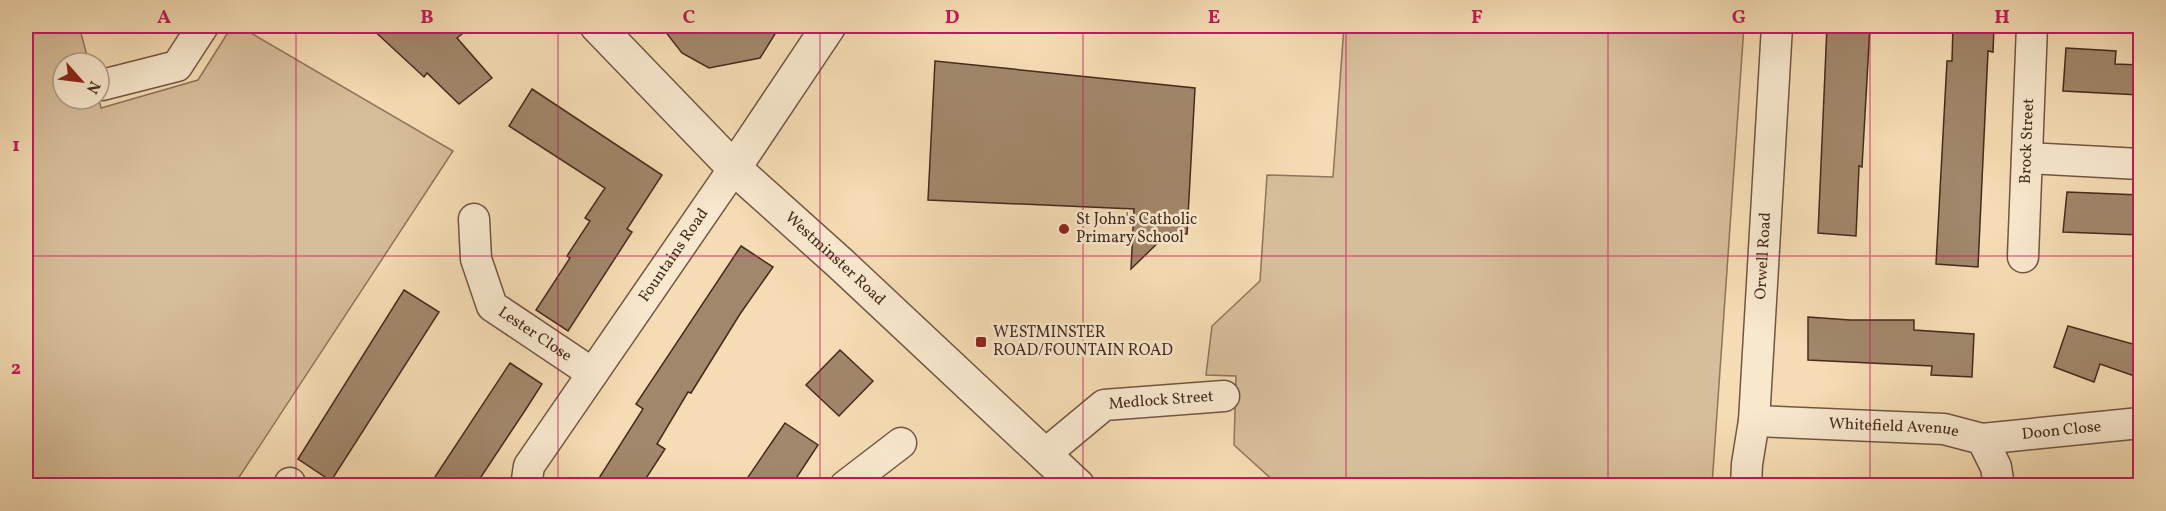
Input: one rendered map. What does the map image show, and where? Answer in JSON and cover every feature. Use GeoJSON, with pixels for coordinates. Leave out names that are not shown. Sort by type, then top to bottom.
{"type":"FeatureCollection","features":[{"type":"Feature","properties":{"kind":"street"},"geometry":{"type":"LineString","coordinates":[[111,83],[177,66],[202,26]]}},
{"type":"Feature","properties":{"kind":"street","name":"Westminster Road"},"geometry":{"type":"LineString","coordinates":[[597,26],[734,168],[841,264],[1078,486]]}},
{"type":"Feature","properties":{"kind":"street","name":"Fountains Road"},"geometry":{"type":"LineString","coordinates":[[526,486],[529,466],[829,26]]}},
{"type":"Feature","properties":{"kind":"street","name":"Orwell Road"},"geometry":{"type":"LineString","coordinates":[[1746,486],[1754,421],[1777,26]]}},
{"type":"Feature","properties":{"kind":"street","name":"Brock Street"},"geometry":{"type":"LineString","coordinates":[[2023,257],[2032,26]]}},
{"type":"Feature","properties":{"kind":"street"},"geometry":{"type":"LineString","coordinates":[[2027,158],[2140,164]]}},
{"type":"Feature","properties":{"kind":"street","name":"Lester Close"},"geometry":{"type":"LineString","coordinates":[[474,219],[476,259],[492,306],[592,373]]}},
{"type":"Feature","properties":{"kind":"street","name":"Medlock Street"},"geometry":{"type":"LineString","coordinates":[[1045,454],[1104,405],[1224,396]]}},
{"type":"Feature","properties":{"kind":"street","name":"Whitefield Avenue"},"geometry":{"type":"LineString","coordinates":[[1754,421],[1944,429],[1982,439]]}},
{"type":"Feature","properties":{"kind":"street","name":"Doon Close"},"geometry":{"type":"LineString","coordinates":[[1982,439],[2140,423]]}},
{"type":"Feature","properties":{"kind":"street"},"geometry":{"type":"LineString","coordinates":[[1982,439],[1996,466],[1999,486]]}},
{"type":"Feature","properties":{"kind":"street"},"geometry":{"type":"LineString","coordinates":[[845,486],[901,443]]}},
{"type":"Feature","properties":{"kind":"shaded area"},"geometry":{"type":"Polygon","coordinates":[[[26,26],[79,26],[86,51],[51,51],[51,111],[111,111],[111,105],[198,80],[232,26],[239,26],[453,151],[234,485],[26,485],[26,26]]]}},
{"type":"Feature","properties":{"kind":"shaded area"},"geometry":{"type":"Polygon","coordinates":[[[1344,26],[1744,26],[1712,485],[1278,485],[1234,445],[1236,376],[1206,375],[1212,326],[1260,281],[1267,175],[1333,177],[1344,26]]]}},
{"type":"Feature","properties":{"kind":"building"},"geometry":{"type":"Polygon","coordinates":[[[369,26],[472,26],[457,38],[492,78],[459,104],[427,73],[424,77],[369,26]]]}},
{"type":"Feature","properties":{"kind":"building"},"geometry":{"type":"Polygon","coordinates":[[[661,26],[762,26],[775,34],[760,58],[709,68],[682,53],[661,26]]]}},
{"type":"Feature","properties":{"kind":"building"},"geometry":{"type":"Polygon","coordinates":[[[1827,26],[1870,26],[1856,236],[1818,233],[1827,26]]]}},
{"type":"Feature","properties":{"kind":"building"},"geometry":{"type":"Polygon","coordinates":[[[1953,26],[1994,26],[1993,52],[1988,51],[1978,267],[1936,264],[1947,61],[1952,61],[1953,26]]]}},
{"type":"Feature","properties":{"kind":"building"},"geometry":{"type":"Polygon","coordinates":[[[2066,48],[2116,51],[2115,64],[2140,65],[2140,95],[2063,91],[2066,48]]]}},
{"type":"Feature","properties":{"kind":"building"},"geometry":{"type":"Polygon","coordinates":[[[935,61],[1195,88],[1187,234],[1168,233],[1131,269],[1134,209],[928,200],[935,61]]]}},
{"type":"Feature","properties":{"kind":"building"},"geometry":{"type":"Polygon","coordinates":[[[532,89],[662,175],[627,229],[632,232],[568,331],[536,310],[570,258],[567,256],[590,221],[585,218],[605,188],[509,126],[532,89]]]}},
{"type":"Feature","properties":{"kind":"building"},"geometry":{"type":"Polygon","coordinates":[[[2067,192],[2140,195],[2140,235],[2063,232],[2067,192]]]}},
{"type":"Feature","properties":{"kind":"building"},"geometry":{"type":"Polygon","coordinates":[[[741,246],[773,267],[740,314],[691,393],[688,392],[657,444],[665,449],[641,486],[594,486],[643,409],[636,404],[741,246]]]}},
{"type":"Feature","properties":{"kind":"building"},"geometry":{"type":"Polygon","coordinates":[[[404,290],[439,312],[331,481],[298,459],[404,290]]]}},
{"type":"Feature","properties":{"kind":"building"},"geometry":{"type":"Polygon","coordinates":[[[1808,317],[1850,320],[1914,320],[1914,330],[1974,334],[1972,377],[1931,375],[1932,366],[1808,360],[1808,317]]]}},
{"type":"Feature","properties":{"kind":"building"},"geometry":{"type":"Polygon","coordinates":[[[2068,326],[2140,346],[2140,378],[2100,364],[2094,382],[2054,367],[2068,326]]]}},
{"type":"Feature","properties":{"kind":"building"},"geometry":{"type":"Polygon","coordinates":[[[840,350],[873,381],[839,416],[806,385],[840,350]]]}},
{"type":"Feature","properties":{"kind":"building"},"geometry":{"type":"Polygon","coordinates":[[[510,363],[542,384],[526,409],[475,486],[429,486],[510,363]]]}},
{"type":"Feature","properties":{"kind":"building"},"geometry":{"type":"Polygon","coordinates":[[[785,423],[818,445],[791,486],[742,486],[785,423]]]}},
{"type":"Feature","properties":{"kind":"place","name":"St John's Catholic Primary School"},"geometry":{"type":"Point","coordinates":[1064,229]}},
{"type":"Feature","properties":{"kind":"place","name":"WESTMINSTER ROAD/FOUNTAIN ROAD"},"geometry":{"type":"Point","coordinates":[981,342]}}]}
